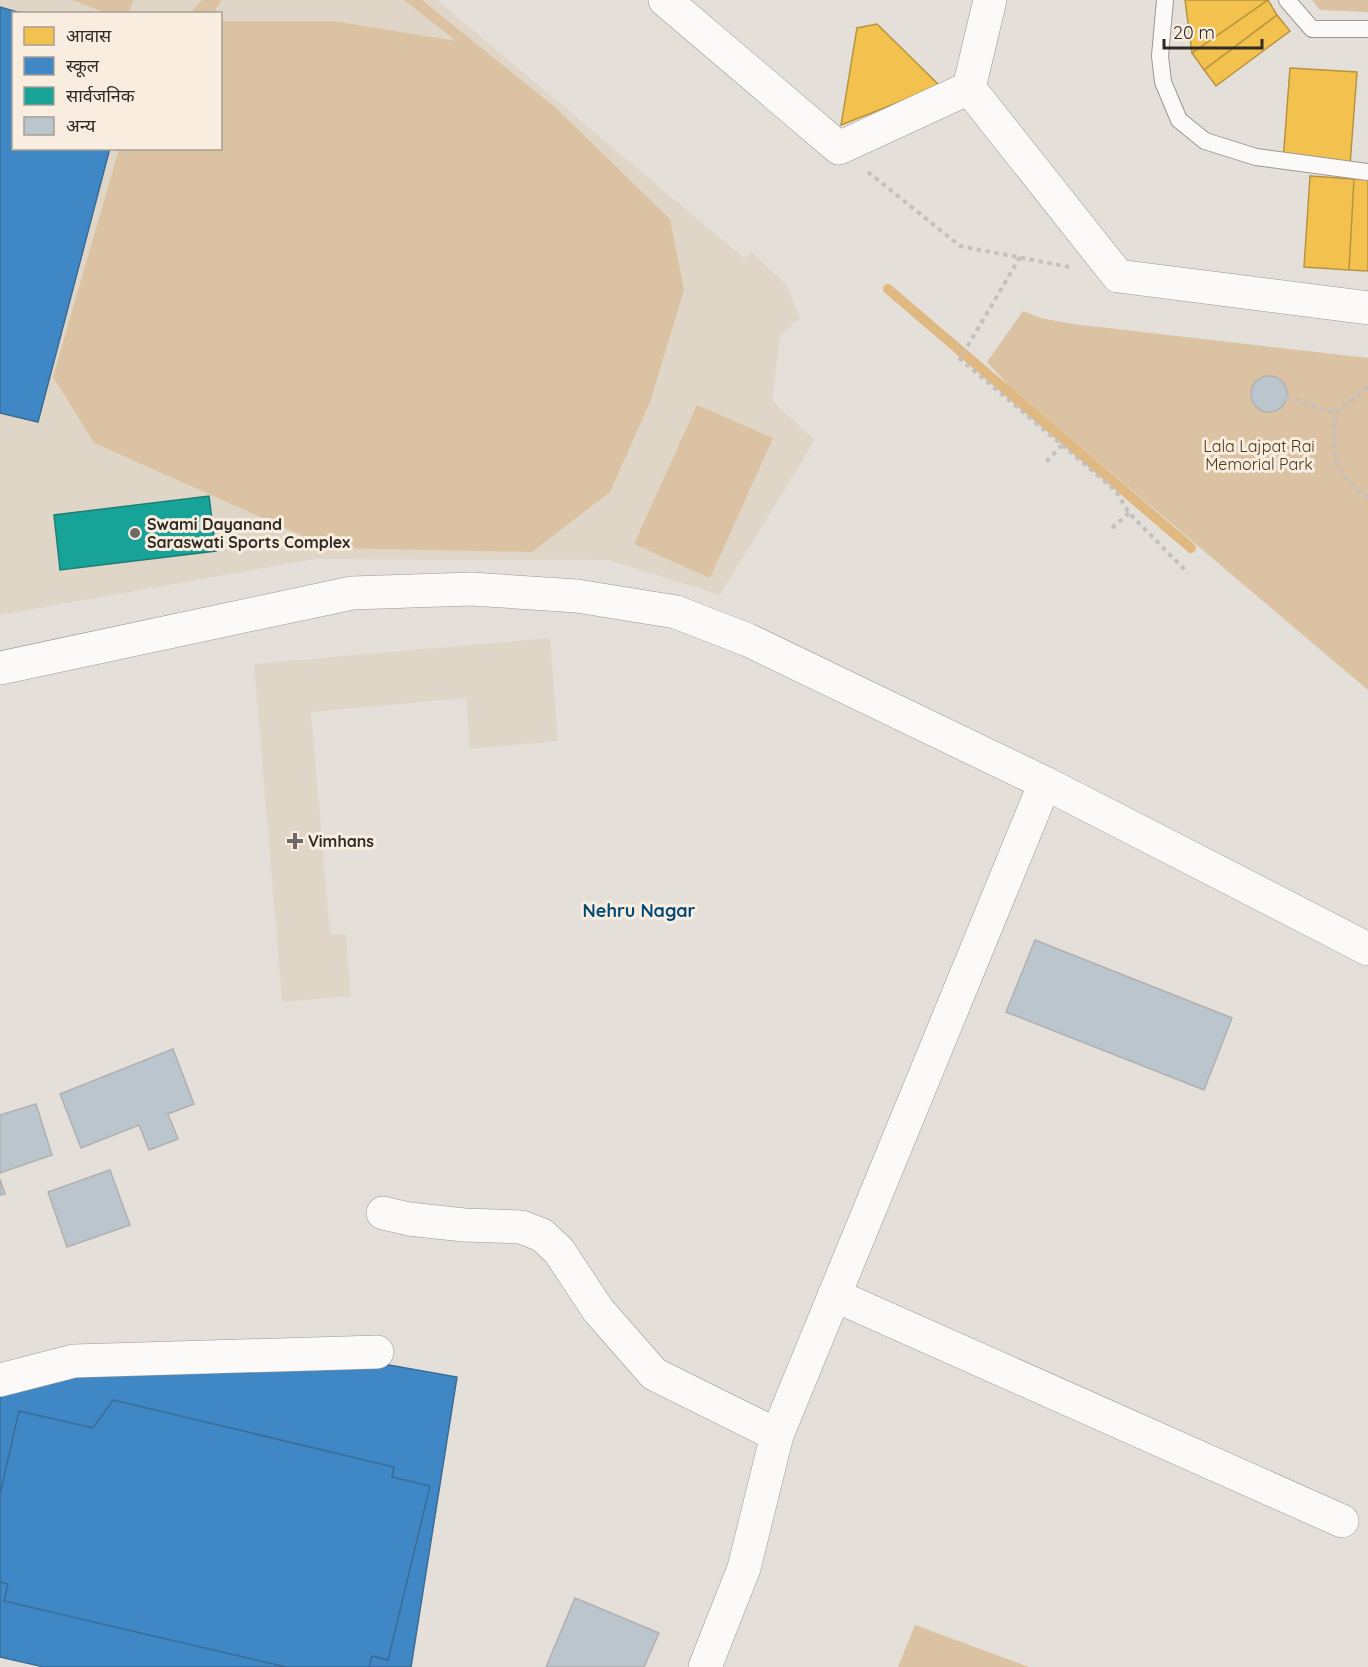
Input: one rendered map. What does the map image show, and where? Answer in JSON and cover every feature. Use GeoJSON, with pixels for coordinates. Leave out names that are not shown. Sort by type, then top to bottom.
{"type":"FeatureCollection","features":[{"type":"Feature","properties":{"kind":"street"},"geometry":{"type":"LineString","coordinates":[[666,0],[839,148],[969,88]]}},
{"type":"Feature","properties":{"kind":"street"},"geometry":{"type":"LineString","coordinates":[[969,88],[990,0]]}},
{"type":"Feature","properties":{"kind":"street"},"geometry":{"type":"LineString","coordinates":[[969,88],[1118,276],[1368,308]]}},
{"type":"Feature","properties":{"kind":"street"},"geometry":{"type":"LineString","coordinates":[[0,668],[352,592],[471,589],[577,596],[676,612],[748,640],[1045,783],[1368,949]]}},
{"type":"Feature","properties":{"kind":"street"},"geometry":{"type":"LineString","coordinates":[[705,1667],[744,1568],[777,1434],[1045,783]]}},
{"type":"Feature","properties":{"kind":"street"},"geometry":{"type":"LineString","coordinates":[[383,1213],[409,1219],[464,1225],[521,1227],[542,1234],[559,1251],[598,1310],[654,1374],[777,1434]]}},
{"type":"Feature","properties":{"kind":"street"},"geometry":{"type":"LineString","coordinates":[[834,1295],[1342,1521]]}},
{"type":"Feature","properties":{"kind":"street"},"geometry":{"type":"LineString","coordinates":[[0,1380],[74,1361],[377,1352]]}},
{"type":"Feature","properties":{"kind":"lane"},"geometry":{"type":"LineString","coordinates":[[1165,0],[1161,65],[1163,82],[1179,120],[1205,141],[1256,157],[1368,172]]}},
{"type":"Feature","properties":{"kind":"lane"},"geometry":{"type":"LineString","coordinates":[[1287,0],[1312,28],[1368,29]]}},
{"type":"Feature","properties":{"kind":"path"},"geometry":{"type":"LineString","coordinates":[[839,148],[960,246],[1118,276]]}},
{"type":"Feature","properties":{"kind":"path"},"geometry":{"type":"LineString","coordinates":[[1020,257],[960,359],[1115,490],[1129,513],[1188,573]]}},
{"type":"Feature","properties":{"kind":"path"},"geometry":{"type":"LineString","coordinates":[[1368,387],[1335,413],[1333,441],[1334,456],[1338,467],[1350,484],[1368,497]]}},
{"type":"Feature","properties":{"kind":"path"},"geometry":{"type":"LineString","coordinates":[[1286,397],[1335,413]]}},
{"type":"Feature","properties":{"kind":"path"},"geometry":{"type":"LineString","coordinates":[[1046,462],[1062,445]]}},
{"type":"Feature","properties":{"kind":"path"},"geometry":{"type":"LineString","coordinates":[[1112,528],[1129,513]]}},
{"type":"Feature","properties":{"kind":"shaded area"},"geometry":{"type":"Polygon","coordinates":[[[0,0],[437,0],[744,258],[752,252],[787,286],[800,318],[780,336],[772,401],[815,440],[720,595],[608,560],[315,559],[0,615],[0,0]]]}},
{"type":"Feature","properties":{"kind":"shaded area","name":"Vimhans"},"geometry":{"type":"Polygon","coordinates":[[[550,638],[558,741],[470,749],[466,698],[311,712],[330,935],[346,934],[351,996],[282,1002],[254,664],[550,638]]]}},
{"type":"Feature","properties":{"kind":"green space"},"geometry":{"type":"Polygon","coordinates":[[[72,0],[134,0],[128,12],[103,12],[72,0]]]}},
{"type":"Feature","properties":{"kind":"green space"},"geometry":{"type":"Polygon","coordinates":[[[202,0],[222,0],[214,12],[191,12],[202,0]]]}},
{"type":"Feature","properties":{"kind":"green space"},"geometry":{"type":"Polygon","coordinates":[[[404,0],[422,0],[557,109],[670,219],[684,290],[650,402],[610,492],[532,552],[330,548],[94,443],[53,377],[119,150],[222,150],[222,21],[334,21],[456,41],[404,0]]]}},
{"type":"Feature","properties":{"kind":"green space"},"geometry":{"type":"Polygon","coordinates":[[[1312,0],[1368,0],[1368,12],[1320,10],[1312,0]]]}},
{"type":"Feature","properties":{"kind":"green space","name":"Lala Lajpat Rai Memorial Park"},"geometry":{"type":"Polygon","coordinates":[[[1023,311],[1040,318],[1073,324],[1368,358],[1368,690],[1009,386],[987,362],[1023,311]]]}},
{"type":"Feature","properties":{"kind":"green space"},"geometry":{"type":"Polygon","coordinates":[[[697,405],[773,438],[710,578],[634,544],[697,405]]]}},
{"type":"Feature","properties":{"kind":"green space"},"geometry":{"type":"Polygon","coordinates":[[[915,1625],[1029,1667],[898,1667],[915,1625]]]}},
{"type":"Feature","properties":{"kind":"building: आवास"},"geometry":{"type":"Polygon","coordinates":[[[1185,0],[1268,0],[1192,53],[1185,0]]]}},
{"type":"Feature","properties":{"kind":"building: आवास"},"geometry":{"type":"Polygon","coordinates":[[[1268,0],[1277,15],[1204,70],[1192,53],[1268,0]]]}},
{"type":"Feature","properties":{"kind":"building: आवास"},"geometry":{"type":"Polygon","coordinates":[[[1277,15],[1290,31],[1216,86],[1204,70],[1277,15]]]}},
{"type":"Feature","properties":{"kind":"building: आवास"},"geometry":{"type":"Polygon","coordinates":[[[877,24],[940,86],[841,125],[857,28],[877,24]]]}},
{"type":"Feature","properties":{"kind":"building: आवास"},"geometry":{"type":"Polygon","coordinates":[[[1290,68],[1357,72],[1350,165],[1283,161],[1290,68]]]}},
{"type":"Feature","properties":{"kind":"building: आवास"},"geometry":{"type":"Polygon","coordinates":[[[1310,176],[1354,179],[1349,270],[1304,267],[1310,176]]]}},
{"type":"Feature","properties":{"kind":"building: आवास"},"geometry":{"type":"Polygon","coordinates":[[[1354,179],[1368,179],[1368,271],[1349,270],[1354,179]]]}},
{"type":"Feature","properties":{"kind":"building: स्कूल"},"geometry":{"type":"Polygon","coordinates":[[[0,7],[17,12],[12,12],[12,150],[109,150],[38,422],[0,413],[0,7]]]}},
{"type":"Feature","properties":{"kind":"building: स्कूल"},"geometry":{"type":"Polygon","coordinates":[[[389,1365],[457,1377],[411,1667],[44,1667],[0,1657],[0,1394],[80,1371],[389,1365]]]}},
{"type":"Feature","properties":{"kind":"building: स्कूल"},"geometry":{"type":"Polygon","coordinates":[[[113,1400],[394,1467],[392,1477],[430,1486],[388,1660],[372,1656],[369,1667],[286,1667],[4,1601],[8,1584],[0,1582],[0,1494],[19,1411],[93,1428],[113,1400]]]}},
{"type":"Feature","properties":{"kind":"building: सार्वजनिक","name":"Swami Dayanand Saraswati Sports Complex"},"geometry":{"type":"Polygon","coordinates":[[[209,496],[216,551],[60,570],[54,515],[209,496]]]}},
{"type":"Feature","properties":{"kind":"building: अन्य"},"geometry":{"type":"Polygon","coordinates":[[[1269,376],[1282,381],[1287,394],[1282,407],[1269,412],[1256,407],[1251,394],[1256,381],[1269,376]]]}},
{"type":"Feature","properties":{"kind":"building: अन्य"},"geometry":{"type":"Polygon","coordinates":[[[1035,940],[1232,1018],[1204,1090],[1006,1012],[1035,940]]]}},
{"type":"Feature","properties":{"kind":"building: अन्य"},"geometry":{"type":"Polygon","coordinates":[[[173,1049],[194,1104],[168,1114],[178,1139],[149,1150],[139,1125],[81,1148],[60,1094],[173,1049]]]}},
{"type":"Feature","properties":{"kind":"building: अन्य"},"geometry":{"type":"Polygon","coordinates":[[[36,1104],[52,1155],[0,1173],[0,1115],[36,1104]]]}},
{"type":"Feature","properties":{"kind":"building: अन्य"},"geometry":{"type":"Polygon","coordinates":[[[110,1170],[130,1225],[67,1247],[48,1192],[110,1170]]]}},
{"type":"Feature","properties":{"kind":"building: अन्य"},"geometry":{"type":"Polygon","coordinates":[[[0,1179],[5,1194],[0,1195],[0,1179]]]}},
{"type":"Feature","properties":{"kind":"building: अन्य"},"geometry":{"type":"Polygon","coordinates":[[[575,1598],[659,1633],[644,1667],[546,1667],[575,1598]]]}},
{"type":"Feature","properties":{"kind":"waterway"},"geometry":{"type":"LineString","coordinates":[[888,289],[1191,548]]}},
{"type":"Feature","properties":{"kind":"place","name":"Swami Dayanand Saraswati Sports Complex"},"geometry":{"type":"Point","coordinates":[135,533]}},
{"type":"Feature","properties":{"kind":"place","name":"Vimhans"},"geometry":{"type":"Point","coordinates":[295,841]}},
{"type":"Feature","properties":{"kind":"district","name":"Nehru Nagar"},"geometry":{"type":"Point","coordinates":[639,911]}}]}
